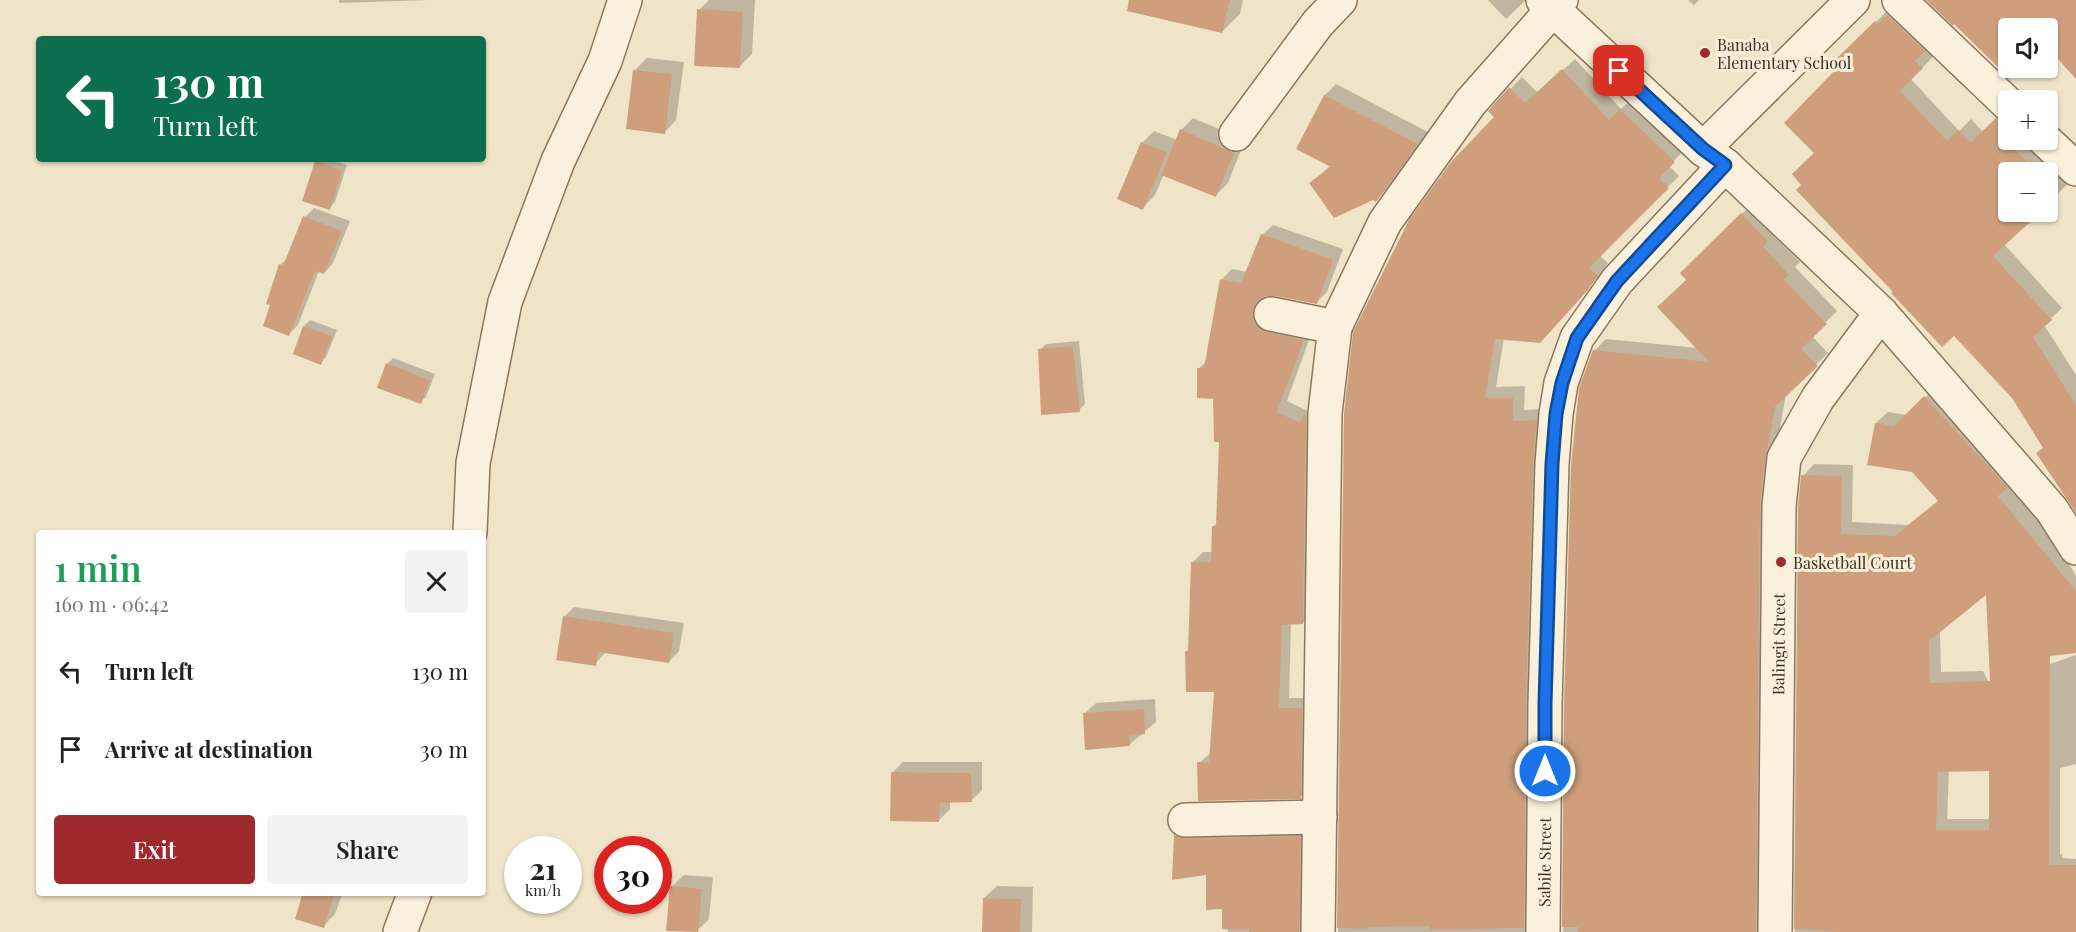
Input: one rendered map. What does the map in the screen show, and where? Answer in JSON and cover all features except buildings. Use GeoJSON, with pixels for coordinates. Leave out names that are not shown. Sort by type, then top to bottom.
{"type":"FeatureCollection","features":[{"type":"Feature","properties":{"kind":"street"},"geometry":{"type":"LineString","coordinates":[[470,530],[472,463],[505,302],[558,161],[605,61],[625,0]]}},
{"type":"Feature","properties":{"kind":"street"},"geometry":{"type":"LineString","coordinates":[[1236,134],[1318,22],[1340,0]]}},
{"type":"Feature","properties":{"kind":"street","name":"Sabile Street"},"geometry":{"type":"LineString","coordinates":[[1543,932],[1545,704],[1552,464],[1556,414],[1562,383],[1577,338],[1617,281],[1714,157],[1853,0]]}},
{"type":"Feature","properties":{"kind":"street"},"geometry":{"type":"LineString","coordinates":[[1899,0],[1998,94]]}},
{"type":"Feature","properties":{"kind":"street"},"geometry":{"type":"LineString","coordinates":[[1318,932],[1325,413],[1335,327],[1384,222],[1470,103],[1552,3],[1881,313],[2052,510],[2076,548]]}},
{"type":"Feature","properties":{"kind":"street","name":"Balingit Street"},"geometry":{"type":"LineString","coordinates":[[1775,932],[1779,528],[1784,458],[1818,398],[1881,313]]}},
{"type":"Feature","properties":{"kind":"street"},"geometry":{"type":"LineString","coordinates":[[1272,314],[1335,327]]}},
{"type":"Feature","properties":{"kind":"street"},"geometry":{"type":"LineString","coordinates":[[1185,820],[1320,817]]}},
{"type":"Feature","properties":{"kind":"street"},"geometry":{"type":"LineString","coordinates":[[400,932],[414,896]]}},
{"type":"Feature","properties":{"kind":"place","name":"Banaba Elementary School"},"geometry":{"type":"Point","coordinates":[1705,53]}},
{"type":"Feature","properties":{"kind":"place","name":"Basketball Court"},"geometry":{"type":"Point","coordinates":[1781,562]}},
{"type":"Feature","properties":{"kind":"route"},"geometry":{"type":"LineString","coordinates":[[1545,771],[1552,464],[1556,414],[1562,383],[1577,338],[1617,281],[1725,165],[1703,149],[1619,71]]}}]}
